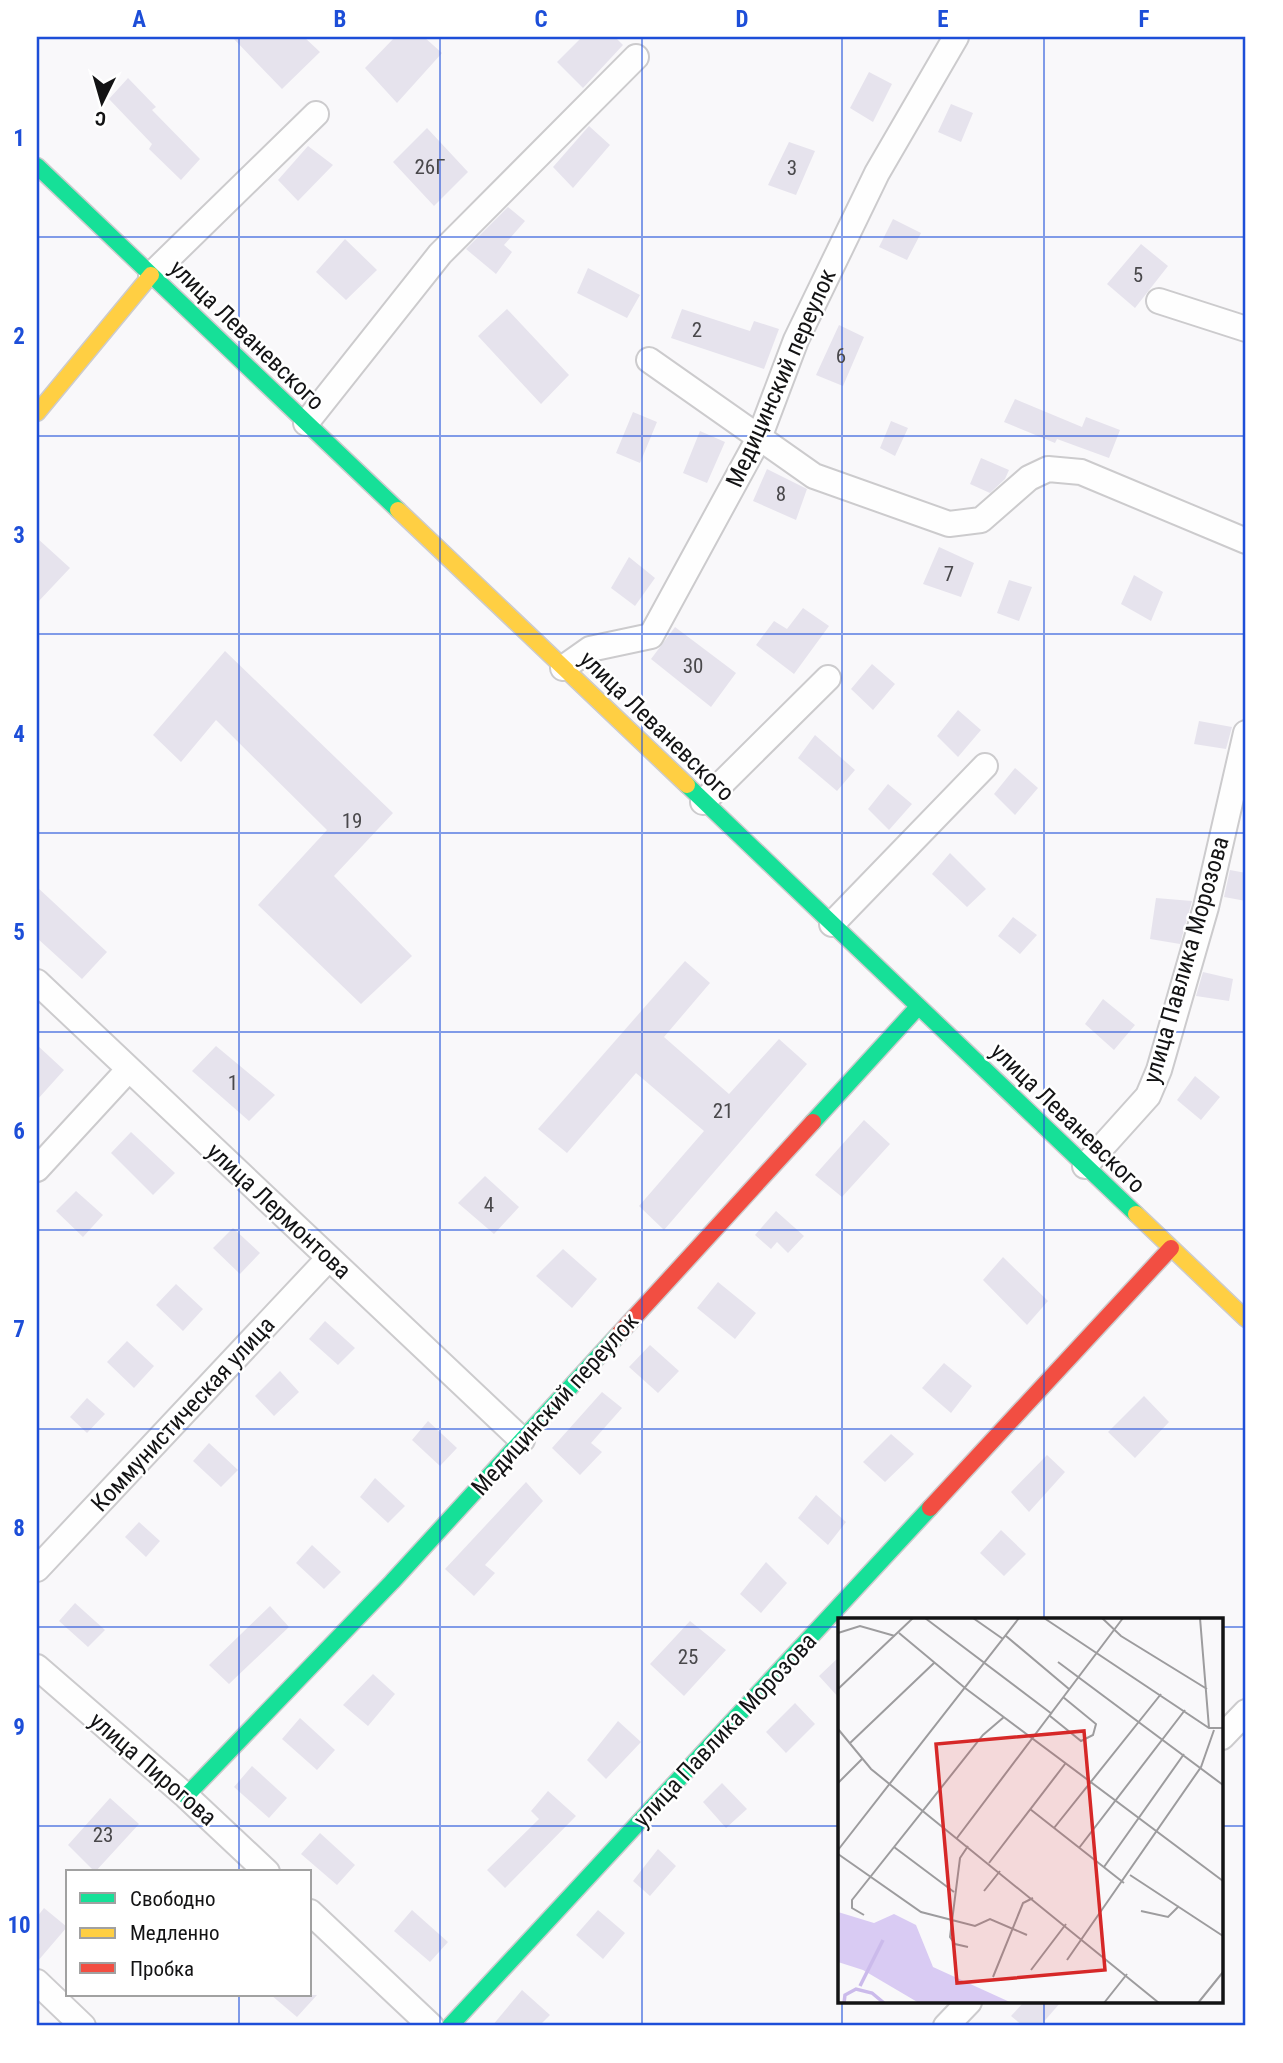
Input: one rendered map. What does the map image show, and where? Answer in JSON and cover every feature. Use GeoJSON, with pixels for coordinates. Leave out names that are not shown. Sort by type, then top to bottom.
{"type":"FeatureCollection","features":[{"type":"Feature","properties":{"kind":"street","name":"Медицинский переулок"},"geometry":{"type":"LineString","coordinates":[[563,668],[590,649],[651,636],[759,438],[796,340],[877,173],[957,37]]}},
{"type":"Feature","properties":{"kind":"street"},"geometry":{"type":"LineString","coordinates":[[306,423],[440,254],[636,57]]}},
{"type":"Feature","properties":{"kind":"street"},"geometry":{"type":"LineString","coordinates":[[37,413],[151,275],[316,114]]}},
{"type":"Feature","properties":{"kind":"street","name":"улица Леваневского"},"geometry":{"type":"LineString","coordinates":[[37,166],[1246,1320]]}},
{"type":"Feature","properties":{"kind":"street"},"geometry":{"type":"LineString","coordinates":[[1159,300],[1246,329]]}},
{"type":"Feature","properties":{"kind":"street"},"geometry":{"type":"LineString","coordinates":[[649,360],[814,476],[949,524],[981,520],[1029,478],[1048,468],[1081,472],[1246,541]]}},
{"type":"Feature","properties":{"kind":"street"},"geometry":{"type":"LineString","coordinates":[[703,802],[828,678]]}},
{"type":"Feature","properties":{"kind":"street","name":"улица Павлика Морозова"},"geometry":{"type":"LineString","coordinates":[[1085,1166],[1148,1096],[1159,1070],[1240,786],[1246,733]]}},
{"type":"Feature","properties":{"kind":"street"},"geometry":{"type":"LineString","coordinates":[[832,925],[985,766]]}},
{"type":"Feature","properties":{"kind":"street","name":"улица Лермонтова"},"geometry":{"type":"LineString","coordinates":[[37,982],[522,1440]]}},
{"type":"Feature","properties":{"kind":"street","name":"Медицинский переулок"},"geometry":{"type":"LineString","coordinates":[[186,1796],[392,1582],[918,1007]]}},
{"type":"Feature","properties":{"kind":"street"},"geometry":{"type":"LineString","coordinates":[[37,1169],[129,1069]]}},
{"type":"Feature","properties":{"kind":"street","name":"улица Павлика Морозова"},"geometry":{"type":"LineString","coordinates":[[450,2026],[1171,1248]]}},
{"type":"Feature","properties":{"kind":"street","name":"Коммунистическая улица"},"geometry":{"type":"LineString","coordinates":[[37,1569],[329,1258]]}},
{"type":"Feature","properties":{"kind":"street","name":"улица Пирогова"},"geometry":{"type":"LineString","coordinates":[[37,1667],[186,1796],[265,1870]]}},
{"type":"Feature","properties":{"kind":"street"},"geometry":{"type":"LineString","coordinates":[[1224,1735],[1246,1712]]}},
{"type":"Feature","properties":{"kind":"street"},"geometry":{"type":"LineString","coordinates":[[312,1914],[431,2026]]}},
{"type":"Feature","properties":{"kind":"street"},"geometry":{"type":"LineString","coordinates":[[37,1982],[83,2026]]}},
{"type":"Feature","properties":{"kind":"street"},"geometry":{"type":"LineString","coordinates":[[946,2026],[967,2004]]}},
{"type":"Feature","properties":{"kind":"building"},"geometry":{"type":"Polygon","coordinates":[[[232,37],[304,37],[320,52],[282,89],[232,37]]]}},
{"type":"Feature","properties":{"kind":"building"},"geometry":{"type":"Polygon","coordinates":[[[395,37],[424,37],[442,53],[397,103],[365,68],[395,37]]]}},
{"type":"Feature","properties":{"kind":"building"},"geometry":{"type":"Polygon","coordinates":[[[582,37],[615,37],[623,45],[583,88],[557,62],[582,37]]]}},
{"type":"Feature","properties":{"kind":"building"},"geometry":{"type":"Polygon","coordinates":[[[869,72],[892,84],[873,122],[850,108],[869,72]]]}},
{"type":"Feature","properties":{"kind":"building"},"geometry":{"type":"Polygon","coordinates":[[[128,78],[156,107],[152,110],[200,159],[181,180],[149,149],[152,144],[109,99],[128,78]]]}},
{"type":"Feature","properties":{"kind":"building"},"geometry":{"type":"Polygon","coordinates":[[[951,104],[973,113],[961,142],[938,132],[951,104]]]}},
{"type":"Feature","properties":{"kind":"building"},"geometry":{"type":"Polygon","coordinates":[[[589,126],[610,145],[573,188],[553,167],[589,126]]]}},
{"type":"Feature","properties":{"kind":"building"},"geometry":{"type":"Polygon","coordinates":[[[427,128],[468,172],[434,206],[393,162],[427,128]]]}},
{"type":"Feature","properties":{"kind":"building"},"geometry":{"type":"Polygon","coordinates":[[[789,142],[815,151],[796,195],[768,185],[789,142]]]}},
{"type":"Feature","properties":{"kind":"building"},"geometry":{"type":"Polygon","coordinates":[[[308,146],[333,165],[298,201],[278,180],[308,146]]]}},
{"type":"Feature","properties":{"kind":"building"},"geometry":{"type":"Polygon","coordinates":[[[508,207],[525,221],[504,245],[512,252],[496,274],[466,249],[508,207]]]}},
{"type":"Feature","properties":{"kind":"building"},"geometry":{"type":"Polygon","coordinates":[[[893,219],[921,233],[907,260],[879,247],[893,219]]]}},
{"type":"Feature","properties":{"kind":"building"},"geometry":{"type":"Polygon","coordinates":[[[345,239],[377,270],[346,300],[316,272],[345,239]]]}},
{"type":"Feature","properties":{"kind":"building"},"geometry":{"type":"Polygon","coordinates":[[[1141,244],[1168,266],[1135,308],[1107,284],[1141,244]]]}},
{"type":"Feature","properties":{"kind":"building"},"geometry":{"type":"Polygon","coordinates":[[[588,268],[640,295],[627,318],[577,293],[588,268]]]}},
{"type":"Feature","properties":{"kind":"building"},"geometry":{"type":"Polygon","coordinates":[[[507,309],[569,375],[541,404],[478,336],[507,309]]]}},
{"type":"Feature","properties":{"kind":"building"},"geometry":{"type":"Polygon","coordinates":[[[682,309],[750,331],[754,321],[779,329],[764,369],[671,338],[682,309]]]}},
{"type":"Feature","properties":{"kind":"building"},"geometry":{"type":"Polygon","coordinates":[[[839,325],[864,337],[843,386],[816,375],[839,325]]]}},
{"type":"Feature","properties":{"kind":"building"},"geometry":{"type":"Polygon","coordinates":[[[1015,399],[1082,427],[1086,417],[1120,430],[1109,458],[1057,439],[1055,443],[1004,422],[1015,399]]]}},
{"type":"Feature","properties":{"kind":"building"},"geometry":{"type":"Polygon","coordinates":[[[633,412],[657,422],[640,463],[616,453],[633,412]]]}},
{"type":"Feature","properties":{"kind":"building"},"geometry":{"type":"Polygon","coordinates":[[[891,421],[908,428],[895,456],[880,448],[891,421]]]}},
{"type":"Feature","properties":{"kind":"building"},"geometry":{"type":"Polygon","coordinates":[[[700,431],[725,442],[707,483],[683,473],[700,431]]]}},
{"type":"Feature","properties":{"kind":"building"},"geometry":{"type":"Polygon","coordinates":[[[981,458],[1009,470],[1005,479],[990,493],[970,484],[981,458]]]}},
{"type":"Feature","properties":{"kind":"building"},"geometry":{"type":"Polygon","coordinates":[[[767,469],[807,489],[796,520],[753,501],[767,469]]]}},
{"type":"Feature","properties":{"kind":"building"},"geometry":{"type":"Polygon","coordinates":[[[37,538],[70,568],[37,603],[37,538]]]}},
{"type":"Feature","properties":{"kind":"building"},"geometry":{"type":"Polygon","coordinates":[[[939,547],[974,563],[961,597],[923,584],[939,547]]]}},
{"type":"Feature","properties":{"kind":"building"},"geometry":{"type":"Polygon","coordinates":[[[629,557],[655,578],[635,606],[611,588],[629,557]]]}},
{"type":"Feature","properties":{"kind":"building"},"geometry":{"type":"Polygon","coordinates":[[[1134,575],[1163,592],[1151,621],[1121,604],[1134,575]]]}},
{"type":"Feature","properties":{"kind":"building"},"geometry":{"type":"Polygon","coordinates":[[[1009,580],[1032,587],[1019,621],[997,613],[1009,580]]]}},
{"type":"Feature","properties":{"kind":"building"},"geometry":{"type":"Polygon","coordinates":[[[803,608],[829,626],[794,674],[756,645],[774,621],[787,629],[803,608]]]}},
{"type":"Feature","properties":{"kind":"building"},"geometry":{"type":"Polygon","coordinates":[[[675,627],[736,673],[711,707],[651,659],[675,627]]]}},
{"type":"Feature","properties":{"kind":"building"},"geometry":{"type":"Polygon","coordinates":[[[225,651],[393,813],[334,876],[412,956],[361,1004],[258,905],[327,830],[216,720],[181,762],[153,735],[225,651]]]}},
{"type":"Feature","properties":{"kind":"building"},"geometry":{"type":"Polygon","coordinates":[[[872,664],[895,684],[873,710],[851,689],[872,664]]]}},
{"type":"Feature","properties":{"kind":"building"},"geometry":{"type":"Polygon","coordinates":[[[958,710],[981,730],[958,757],[937,736],[958,710]]]}},
{"type":"Feature","properties":{"kind":"building"},"geometry":{"type":"Polygon","coordinates":[[[1199,721],[1232,727],[1226,749],[1194,744],[1199,721]]]}},
{"type":"Feature","properties":{"kind":"building"},"geometry":{"type":"Polygon","coordinates":[[[815,735],[855,770],[837,791],[798,758],[815,735]]]}},
{"type":"Feature","properties":{"kind":"building"},"geometry":{"type":"Polygon","coordinates":[[[1015,768],[1038,788],[1015,815],[994,794],[1015,768]]]}},
{"type":"Feature","properties":{"kind":"building"},"geometry":{"type":"Polygon","coordinates":[[[888,784],[912,804],[889,830],[868,809],[888,784]]]}},
{"type":"Feature","properties":{"kind":"building"},"geometry":{"type":"Polygon","coordinates":[[[950,853],[986,889],[967,907],[932,874],[950,853]]]}},
{"type":"Feature","properties":{"kind":"building"},"geometry":{"type":"Polygon","coordinates":[[[1230,870],[1246,873],[1246,901],[1224,897],[1230,870]]]}},
{"type":"Feature","properties":{"kind":"building"},"geometry":{"type":"Polygon","coordinates":[[[37,887],[107,952],[82,979],[37,938],[37,887]]]}},
{"type":"Feature","properties":{"kind":"building"},"geometry":{"type":"Polygon","coordinates":[[[1156,898],[1192,901],[1180,944],[1150,939],[1156,898]]]}},
{"type":"Feature","properties":{"kind":"building"},"geometry":{"type":"Polygon","coordinates":[[[1013,917],[1037,935],[1020,954],[998,936],[1013,917]]]}},
{"type":"Feature","properties":{"kind":"building"},"geometry":{"type":"Polygon","coordinates":[[[685,961],[710,983],[664,1037],[729,1094],[779,1039],[807,1064],[664,1230],[639,1206],[704,1131],[636,1073],[567,1153],[538,1129],[685,961]]]}},
{"type":"Feature","properties":{"kind":"building"},"geometry":{"type":"Polygon","coordinates":[[[1203,972],[1233,979],[1229,1001],[1196,996],[1203,972]]]}},
{"type":"Feature","properties":{"kind":"building"},"geometry":{"type":"Polygon","coordinates":[[[1103,999],[1135,1025],[1114,1050],[1085,1024],[1103,999]]]}},
{"type":"Feature","properties":{"kind":"building"},"geometry":{"type":"Polygon","coordinates":[[[37,1045],[64,1070],[37,1100],[37,1045]]]}},
{"type":"Feature","properties":{"kind":"building"},"geometry":{"type":"Polygon","coordinates":[[[216,1046],[275,1095],[249,1121],[192,1071],[216,1046]]]}},
{"type":"Feature","properties":{"kind":"building"},"geometry":{"type":"Polygon","coordinates":[[[1195,1076],[1220,1097],[1201,1120],[1177,1100],[1195,1076]]]}},
{"type":"Feature","properties":{"kind":"building"},"geometry":{"type":"Polygon","coordinates":[[[864,1120],[890,1144],[842,1197],[815,1175],[864,1120]]]}},
{"type":"Feature","properties":{"kind":"building"},"geometry":{"type":"Polygon","coordinates":[[[131,1132],[175,1173],[153,1195],[111,1153],[131,1132]]]}},
{"type":"Feature","properties":{"kind":"building"},"geometry":{"type":"Polygon","coordinates":[[[485,1176],[519,1207],[494,1234],[458,1203],[485,1176]]]}},
{"type":"Feature","properties":{"kind":"building"},"geometry":{"type":"Polygon","coordinates":[[[76,1191],[103,1215],[83,1237],[56,1211],[76,1191]]]}},
{"type":"Feature","properties":{"kind":"building"},"geometry":{"type":"Polygon","coordinates":[[[776,1211],[804,1236],[788,1253],[777,1242],[771,1249],[755,1235],[776,1211]]]}},
{"type":"Feature","properties":{"kind":"building"},"geometry":{"type":"Polygon","coordinates":[[[233,1228],[260,1253],[240,1274],[213,1248],[233,1228]]]}},
{"type":"Feature","properties":{"kind":"building"},"geometry":{"type":"Polygon","coordinates":[[[563,1249],[597,1279],[572,1308],[536,1276],[563,1249]]]}},
{"type":"Feature","properties":{"kind":"building"},"geometry":{"type":"Polygon","coordinates":[[[1003,1257],[1048,1301],[1027,1325],[983,1280],[1003,1257]]]}},
{"type":"Feature","properties":{"kind":"building"},"geometry":{"type":"Polygon","coordinates":[[[718,1282],[756,1313],[735,1339],[697,1308],[718,1282]]]}},
{"type":"Feature","properties":{"kind":"building"},"geometry":{"type":"Polygon","coordinates":[[[176,1284],[203,1309],[183,1331],[156,1305],[176,1284]]]}},
{"type":"Feature","properties":{"kind":"building"},"geometry":{"type":"Polygon","coordinates":[[[325,1321],[355,1348],[338,1365],[309,1339],[325,1321]]]}},
{"type":"Feature","properties":{"kind":"building"},"geometry":{"type":"Polygon","coordinates":[[[127,1341],[154,1366],[134,1388],[107,1362],[127,1341]]]}},
{"type":"Feature","properties":{"kind":"building"},"geometry":{"type":"Polygon","coordinates":[[[650,1345],[679,1371],[658,1393],[629,1367],[650,1345]]]}},
{"type":"Feature","properties":{"kind":"building"},"geometry":{"type":"Polygon","coordinates":[[[944,1363],[972,1386],[951,1413],[922,1388],[944,1363]]]}},
{"type":"Feature","properties":{"kind":"building"},"geometry":{"type":"Polygon","coordinates":[[[280,1371],[299,1392],[274,1416],[255,1396],[280,1371]]]}},
{"type":"Feature","properties":{"kind":"building"},"geometry":{"type":"Polygon","coordinates":[[[602,1392],[622,1408],[591,1443],[602,1452],[580,1475],[552,1448],[602,1392]]]}},
{"type":"Feature","properties":{"kind":"building"},"geometry":{"type":"Polygon","coordinates":[[[1144,1396],[1169,1422],[1135,1458],[1108,1432],[1144,1396]]]}},
{"type":"Feature","properties":{"kind":"building"},"geometry":{"type":"Polygon","coordinates":[[[87,1398],[105,1414],[87,1433],[70,1417],[87,1398]]]}},
{"type":"Feature","properties":{"kind":"building"},"geometry":{"type":"Polygon","coordinates":[[[428,1421],[457,1448],[440,1466],[412,1440],[428,1421]]]}},
{"type":"Feature","properties":{"kind":"building"},"geometry":{"type":"Polygon","coordinates":[[[891,1434],[914,1454],[885,1482],[863,1462],[891,1434]]]}},
{"type":"Feature","properties":{"kind":"building"},"geometry":{"type":"Polygon","coordinates":[[[209,1443],[238,1470],[221,1487],[193,1461],[209,1443]]]}},
{"type":"Feature","properties":{"kind":"building"},"geometry":{"type":"Polygon","coordinates":[[[1047,1455],[1065,1472],[1029,1512],[1011,1492],[1047,1455]]]}},
{"type":"Feature","properties":{"kind":"building"},"geometry":{"type":"Polygon","coordinates":[[[375,1478],[405,1506],[388,1523],[360,1497],[375,1478]]]}},
{"type":"Feature","properties":{"kind":"building"},"geometry":{"type":"Polygon","coordinates":[[[526,1482],[543,1501],[485,1565],[495,1573],[474,1596],[445,1569],[526,1482]]]}},
{"type":"Feature","properties":{"kind":"building"},"geometry":{"type":"Polygon","coordinates":[[[816,1495],[846,1522],[828,1545],[798,1518],[816,1495]]]}},
{"type":"Feature","properties":{"kind":"building"},"geometry":{"type":"Polygon","coordinates":[[[139,1522],[160,1541],[146,1557],[125,1537],[139,1522]]]}},
{"type":"Feature","properties":{"kind":"building"},"geometry":{"type":"Polygon","coordinates":[[[1001,1530],[1026,1554],[1004,1576],[980,1553],[1001,1530]]]}},
{"type":"Feature","properties":{"kind":"building"},"geometry":{"type":"Polygon","coordinates":[[[312,1545],[341,1572],[324,1589],[296,1563],[312,1545]]]}},
{"type":"Feature","properties":{"kind":"building"},"geometry":{"type":"Polygon","coordinates":[[[766,1562],[787,1583],[761,1613],[740,1594],[766,1562]]]}},
{"type":"Feature","properties":{"kind":"building"},"geometry":{"type":"Polygon","coordinates":[[[75,1603],[105,1630],[88,1647],[59,1621],[75,1603]]]}},
{"type":"Feature","properties":{"kind":"building"},"geometry":{"type":"Polygon","coordinates":[[[270,1606],[289,1627],[229,1684],[209,1665],[270,1606]]]}},
{"type":"Feature","properties":{"kind":"building"},"geometry":{"type":"Polygon","coordinates":[[[690,1621],[726,1650],[684,1696],[650,1664],[690,1621]]]}},
{"type":"Feature","properties":{"kind":"building"},"geometry":{"type":"Polygon","coordinates":[[[838,1658],[838,1697],[819,1676],[838,1658]]]}},
{"type":"Feature","properties":{"kind":"building"},"geometry":{"type":"Polygon","coordinates":[[[373,1674],[395,1694],[368,1726],[343,1705],[373,1674]]]}},
{"type":"Feature","properties":{"kind":"building"},"geometry":{"type":"Polygon","coordinates":[[[795,1703],[815,1724],[786,1753],[766,1732],[795,1703]]]}},
{"type":"Feature","properties":{"kind":"building"},"geometry":{"type":"Polygon","coordinates":[[[300,1718],[335,1750],[317,1770],[282,1739],[300,1718]]]}},
{"type":"Feature","properties":{"kind":"building"},"geometry":{"type":"Polygon","coordinates":[[[618,1721],[641,1742],[606,1779],[587,1760],[618,1721]]]}},
{"type":"Feature","properties":{"kind":"building"},"geometry":{"type":"Polygon","coordinates":[[[252,1766],[287,1798],[269,1818],[234,1787],[252,1766]]]}},
{"type":"Feature","properties":{"kind":"building"},"geometry":{"type":"Polygon","coordinates":[[[722,1783],[747,1809],[726,1828],[703,1802],[722,1783]]]}},
{"type":"Feature","properties":{"kind":"building"},"geometry":{"type":"Polygon","coordinates":[[[548,1791],[576,1816],[505,1888],[487,1870],[539,1819],[531,1811],[548,1791]]]}},
{"type":"Feature","properties":{"kind":"building"},"geometry":{"type":"Polygon","coordinates":[[[110,1798],[139,1824],[97,1870],[93,1870],[68,1845],[110,1798]]]}},
{"type":"Feature","properties":{"kind":"building"},"geometry":{"type":"Polygon","coordinates":[[[320,1833],[355,1865],[337,1885],[301,1854],[320,1833]]]}},
{"type":"Feature","properties":{"kind":"building"},"geometry":{"type":"Polygon","coordinates":[[[658,1849],[676,1866],[650,1896],[633,1881],[658,1849]]]}},
{"type":"Feature","properties":{"kind":"building"},"geometry":{"type":"Polygon","coordinates":[[[44,1908],[66,1928],[37,1962],[37,1917],[44,1908]]]}},
{"type":"Feature","properties":{"kind":"building"},"geometry":{"type":"Polygon","coordinates":[[[412,1910],[448,1942],[430,1962],[394,1931],[412,1910]]]}},
{"type":"Feature","properties":{"kind":"building"},"geometry":{"type":"Polygon","coordinates":[[[598,1910],[625,1933],[603,1959],[576,1935],[598,1910]]]}},
{"type":"Feature","properties":{"kind":"building"},"geometry":{"type":"Polygon","coordinates":[[[522,1990],[550,2015],[539,2026],[492,2026],[522,1990]]]}},
{"type":"Feature","properties":{"kind":"building"},"geometry":{"type":"Polygon","coordinates":[[[317,1995],[297,2017],[272,1996],[317,1995]]]}},
{"type":"Feature","properties":{"kind":"building"},"geometry":{"type":"Polygon","coordinates":[[[1022,2004],[1059,2004],[1040,2026],[1023,2026],[1011,2016],[1022,2004]]]}},
{"type":"Feature","properties":{"kind":"traffic: fast"},"geometry":{"type":"LineString","coordinates":[[37,166],[398,510]]}},
{"type":"Feature","properties":{"kind":"traffic: fast"},"geometry":{"type":"LineString","coordinates":[[687,785],[1136,1214]]}},
{"type":"Feature","properties":{"kind":"traffic: fast"},"geometry":{"type":"LineString","coordinates":[[813,1122],[918,1007]]}},
{"type":"Feature","properties":{"kind":"traffic: fast"},"geometry":{"type":"LineString","coordinates":[[186,1796],[392,1582],[619,1334]]}},
{"type":"Feature","properties":{"kind":"traffic: fast"},"geometry":{"type":"LineString","coordinates":[[450,2026],[930,1508]]}},
{"type":"Feature","properties":{"kind":"traffic: slow"},"geometry":{"type":"LineString","coordinates":[[37,413],[151,275]]}},
{"type":"Feature","properties":{"kind":"traffic: slow"},"geometry":{"type":"LineString","coordinates":[[398,510],[687,785]]}},
{"type":"Feature","properties":{"kind":"traffic: slow"},"geometry":{"type":"LineString","coordinates":[[1136,1214],[1246,1319]]}},
{"type":"Feature","properties":{"kind":"traffic: jam"},"geometry":{"type":"LineString","coordinates":[[619,1334],[813,1122]]}},
{"type":"Feature","properties":{"kind":"traffic: jam"},"geometry":{"type":"LineString","coordinates":[[930,1508],[1171,1248]]}}]}
